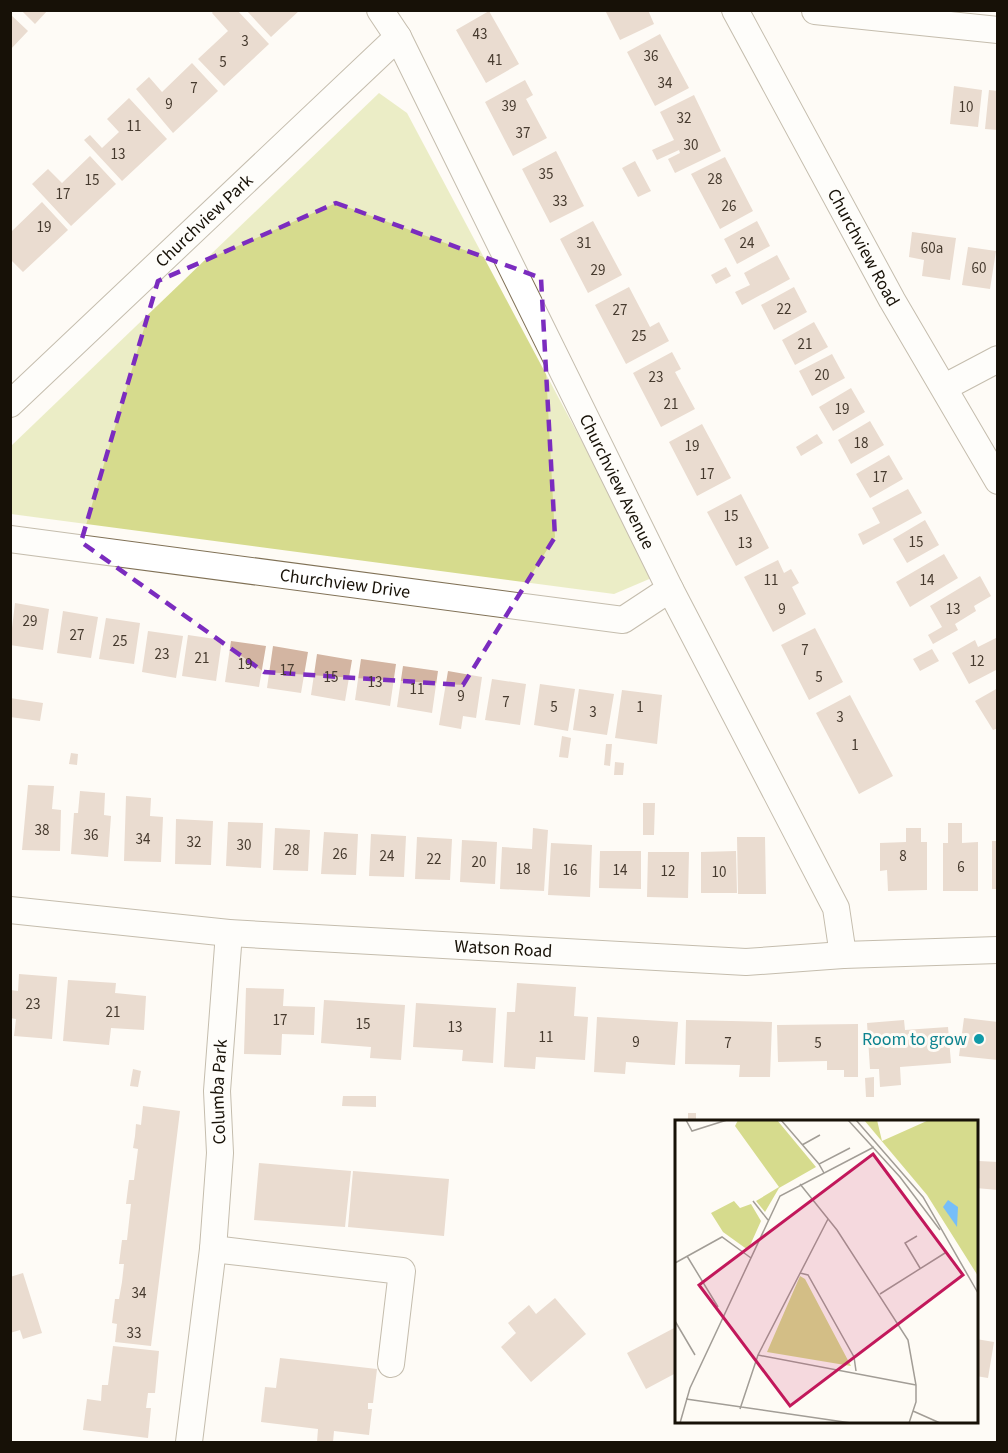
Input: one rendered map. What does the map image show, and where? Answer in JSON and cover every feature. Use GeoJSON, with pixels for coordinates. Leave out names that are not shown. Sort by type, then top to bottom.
{"type":"FeatureCollection","features":[{"type":"Feature","properties":{"kind":"street","name":"Churchview Avenue"},"geometry":{"type":"LineString","coordinates":[[380,10],[398,37],[670,589],[836,908],[843,955]]}},
{"type":"Feature","properties":{"kind":"street","name":"Churchview Road"},"geometry":{"type":"LineString","coordinates":[[735,10],[892,300],[945,387],[998,482]]}},
{"type":"Feature","properties":{"kind":"street"},"geometry":{"type":"LineString","coordinates":[[815,11],[998,30]]}},
{"type":"Feature","properties":{"kind":"street","name":"Churchview Park"},"geometry":{"type":"LineString","coordinates":[[10,404],[398,37]]}},
{"type":"Feature","properties":{"kind":"street"},"geometry":{"type":"LineString","coordinates":[[945,387],[998,359]]}},
{"type":"Feature","properties":{"kind":"street","name":"Churchview Drive"},"geometry":{"type":"LineString","coordinates":[[10,538],[623,620],[670,589]]}},
{"type":"Feature","properties":{"kind":"street","name":"Watson Road"},"geometry":{"type":"LineString","coordinates":[[10,910],[229,933],[746,962],[843,955],[998,950]]}},
{"type":"Feature","properties":{"kind":"street","name":"Columba Park"},"geometry":{"type":"LineString","coordinates":[[189,1443],[213,1249],[220,1153],[217,1091],[229,933]]}},
{"type":"Feature","properties":{"kind":"street"},"geometry":{"type":"LineString","coordinates":[[213,1249],[402,1271],[391,1364]]}},
{"type":"Feature","properties":{"kind":"highlighted area"},"geometry":{"type":"Polygon","coordinates":[[[336,203],[541,278],[555,537],[463,685],[264,672],[81,542],[158,281],[336,203]]]}},
{"type":"Feature","properties":{"kind":"green space"},"geometry":{"type":"Polygon","coordinates":[[[379,93],[407,113],[654,577],[614,594],[11,514],[11,446],[379,93]]]}},
{"type":"Feature","properties":{"kind":"building"},"geometry":{"type":"Polygon","coordinates":[[[21,10],[48,10],[35,24],[21,10]]]}},
{"type":"Feature","properties":{"kind":"building"},"geometry":{"type":"Polygon","coordinates":[[[214,10],[237,10],[269,44],[224,86],[198,59],[228,31],[212,13],[214,10]]]}},
{"type":"Feature","properties":{"kind":"building"},"geometry":{"type":"Polygon","coordinates":[[[246,10],[300,10],[271,37],[246,10]]]}},
{"type":"Feature","properties":{"kind":"building"},"geometry":{"type":"Polygon","coordinates":[[[605,10],[648,10],[654,24],[620,40],[605,10]]]}},
{"type":"Feature","properties":{"kind":"building"},"geometry":{"type":"Polygon","coordinates":[[[489,11],[519,64],[486,83],[456,30],[489,11]]]}},
{"type":"Feature","properties":{"kind":"building"},"geometry":{"type":"Polygon","coordinates":[[[10,14],[28,31],[10,50],[10,14]]]}},
{"type":"Feature","properties":{"kind":"building"},"geometry":{"type":"Polygon","coordinates":[[[660,34],[689,88],[655,106],[627,52],[660,34]]]}},
{"type":"Feature","properties":{"kind":"building"},"geometry":{"type":"Polygon","coordinates":[[[192,63],[218,91],[173,133],[136,89],[149,77],[162,92],[192,63]]]}},
{"type":"Feature","properties":{"kind":"building"},"geometry":{"type":"Polygon","coordinates":[[[525,80],[533,95],[526,99],[547,138],[513,156],[485,102],[525,80]]]}},
{"type":"Feature","properties":{"kind":"building"},"geometry":{"type":"Polygon","coordinates":[[[954,86],[982,90],[978,127],[950,124],[954,86]]]}},
{"type":"Feature","properties":{"kind":"building"},"geometry":{"type":"Polygon","coordinates":[[[989,90],[998,91],[998,130],[985,129],[989,90]]]}},
{"type":"Feature","properties":{"kind":"building"},"geometry":{"type":"Polygon","coordinates":[[[694,95],[721,151],[675,173],[668,159],[680,153],[679,150],[657,160],[652,150],[674,140],[660,112],[694,95]]]}},
{"type":"Feature","properties":{"kind":"building"},"geometry":{"type":"Polygon","coordinates":[[[129,98],[167,139],[122,181],[84,140],[90,135],[102,148],[119,132],[107,119],[129,98]]]}},
{"type":"Feature","properties":{"kind":"building"},"geometry":{"type":"Polygon","coordinates":[[[556,151],[584,206],[550,223],[522,169],[556,151]]]}},
{"type":"Feature","properties":{"kind":"building"},"geometry":{"type":"Polygon","coordinates":[[[90,156],[116,184],[71,226],[32,184],[48,169],[62,183],[90,156]]]}},
{"type":"Feature","properties":{"kind":"building"},"geometry":{"type":"Polygon","coordinates":[[[725,157],[753,211],[720,229],[691,174],[725,157]]]}},
{"type":"Feature","properties":{"kind":"building"},"geometry":{"type":"Polygon","coordinates":[[[635,161],[651,191],[638,197],[622,168],[635,161]]]}},
{"type":"Feature","properties":{"kind":"building"},"geometry":{"type":"Polygon","coordinates":[[[42,202],[68,230],[23,272],[10,259],[10,229],[12,231],[42,202]]]}},
{"type":"Feature","properties":{"kind":"building"},"geometry":{"type":"Polygon","coordinates":[[[593,221],[622,275],[588,293],[560,239],[593,221]]]}},
{"type":"Feature","properties":{"kind":"building"},"geometry":{"type":"Polygon","coordinates":[[[757,221],[770,246],[737,264],[724,239],[757,221]]]}},
{"type":"Feature","properties":{"kind":"building"},"geometry":{"type":"Polygon","coordinates":[[[912,232],[956,238],[950,280],[922,276],[924,260],[909,257],[912,232]]]}},
{"type":"Feature","properties":{"kind":"building"},"geometry":{"type":"Polygon","coordinates":[[[968,247],[996,251],[990,289],[962,285],[968,247]]]}},
{"type":"Feature","properties":{"kind":"building"},"geometry":{"type":"Polygon","coordinates":[[[777,255],[790,279],[742,305],[735,292],[750,285],[744,273],[777,255]]]}},
{"type":"Feature","properties":{"kind":"building"},"geometry":{"type":"Polygon","coordinates":[[[726,267],[731,276],[716,284],[711,275],[726,267]]]}},
{"type":"Feature","properties":{"kind":"building"},"geometry":{"type":"Polygon","coordinates":[[[629,287],[650,327],[659,322],[669,341],[626,364],[595,305],[629,287]]]}},
{"type":"Feature","properties":{"kind":"building"},"geometry":{"type":"Polygon","coordinates":[[[794,287],[807,312],[774,330],[761,305],[794,287]]]}},
{"type":"Feature","properties":{"kind":"building"},"geometry":{"type":"Polygon","coordinates":[[[814,322],[828,347],[795,365],[782,340],[814,322]]]}},
{"type":"Feature","properties":{"kind":"building"},"geometry":{"type":"Polygon","coordinates":[[[672,352],[681,369],[675,372],[695,409],[661,427],[633,373],[672,352]]]}},
{"type":"Feature","properties":{"kind":"building"},"geometry":{"type":"Polygon","coordinates":[[[832,354],[845,378],[812,396],[799,371],[832,354]]]}},
{"type":"Feature","properties":{"kind":"building"},"geometry":{"type":"Polygon","coordinates":[[[851,388],[865,412],[833,431],[819,407],[851,388]]]}},
{"type":"Feature","properties":{"kind":"building"},"geometry":{"type":"Polygon","coordinates":[[[870,421],[884,445],[851,464],[838,440],[870,421]]]}},
{"type":"Feature","properties":{"kind":"building"},"geometry":{"type":"Polygon","coordinates":[[[702,424],[731,478],[697,496],[669,442],[702,424]]]}},
{"type":"Feature","properties":{"kind":"building"},"geometry":{"type":"Polygon","coordinates":[[[817,434],[823,443],[801,456],[796,447],[817,434]]]}},
{"type":"Feature","properties":{"kind":"building"},"geometry":{"type":"Polygon","coordinates":[[[889,455],[903,479],[870,498],[856,474],[889,455]]]}},
{"type":"Feature","properties":{"kind":"building"},"geometry":{"type":"Polygon","coordinates":[[[908,489],[922,513],[863,545],[858,534],[880,523],[872,508],[908,489]]]}},
{"type":"Feature","properties":{"kind":"building"},"geometry":{"type":"Polygon","coordinates":[[[741,494],[769,548],[736,566],[707,512],[741,494]]]}},
{"type":"Feature","properties":{"kind":"building"},"geometry":{"type":"Polygon","coordinates":[[[925,520],[939,545],[907,563],[893,539],[925,520]]]}},
{"type":"Feature","properties":{"kind":"building"},"geometry":{"type":"Polygon","coordinates":[[[944,554],[958,578],[910,607],[896,582],[944,554]]]}},
{"type":"Feature","properties":{"kind":"building"},"geometry":{"type":"Polygon","coordinates":[[[778,560],[784,573],[791,569],[799,583],[792,587],[806,614],[773,632],[744,577],[778,560]]]}},
{"type":"Feature","properties":{"kind":"building"},"geometry":{"type":"Polygon","coordinates":[[[980,576],[991,596],[974,606],[976,611],[955,624],[958,630],[933,644],[928,635],[942,627],[930,606],[980,576]]]}},
{"type":"Feature","properties":{"kind":"building"},"geometry":{"type":"Polygon","coordinates":[[[15,603],[49,609],[43,650],[10,645],[15,603]]]}},
{"type":"Feature","properties":{"kind":"building"},"geometry":{"type":"Polygon","coordinates":[[[63,611],[98,617],[91,658],[57,653],[63,611]]]}},
{"type":"Feature","properties":{"kind":"building"},"geometry":{"type":"Polygon","coordinates":[[[106,618],[140,623],[134,664],[99,659],[106,618]]]}},
{"type":"Feature","properties":{"kind":"building"},"geometry":{"type":"Polygon","coordinates":[[[815,628],[843,682],[809,700],[781,645],[815,628]]]}},
{"type":"Feature","properties":{"kind":"building"},"geometry":{"type":"Polygon","coordinates":[[[148,631],[183,636],[176,678],[142,672],[148,631]]]}},
{"type":"Feature","properties":{"kind":"building"},"geometry":{"type":"Polygon","coordinates":[[[188,635],[222,640],[216,681],[182,676],[188,635]]]}},
{"type":"Feature","properties":{"kind":"building"},"geometry":{"type":"Polygon","coordinates":[[[998,637],[998,669],[969,684],[952,653],[975,640],[978,647],[998,637]]]}},
{"type":"Feature","properties":{"kind":"building"},"geometry":{"type":"Polygon","coordinates":[[[231,641],[266,646],[259,687],[225,682],[231,641]]]}},
{"type":"Feature","properties":{"kind":"building"},"geometry":{"type":"Polygon","coordinates":[[[273,646],[308,652],[301,693],[267,688],[273,646]]]}},
{"type":"Feature","properties":{"kind":"building"},"geometry":{"type":"Polygon","coordinates":[[[932,649],[939,661],[920,671],[913,659],[932,649]]]}},
{"type":"Feature","properties":{"kind":"building"},"geometry":{"type":"Polygon","coordinates":[[[317,654],[352,660],[345,701],[311,695],[317,654]]]}},
{"type":"Feature","properties":{"kind":"building"},"geometry":{"type":"Polygon","coordinates":[[[361,659],[396,664],[390,706],[355,700],[361,659]]]}},
{"type":"Feature","properties":{"kind":"building"},"geometry":{"type":"Polygon","coordinates":[[[403,666],[438,671],[432,713],[397,707],[403,666]]]}},
{"type":"Feature","properties":{"kind":"building"},"geometry":{"type":"Polygon","coordinates":[[[448,671],[482,677],[476,718],[463,716],[461,729],[439,725],[448,671]]]}},
{"type":"Feature","properties":{"kind":"building"},"geometry":{"type":"Polygon","coordinates":[[[492,679],[526,684],[520,725],[485,720],[492,679]]]}},
{"type":"Feature","properties":{"kind":"building"},"geometry":{"type":"Polygon","coordinates":[[[540,684],[575,689],[568,731],[534,725],[540,684]]]}},
{"type":"Feature","properties":{"kind":"building"},"geometry":{"type":"Polygon","coordinates":[[[998,688],[998,728],[993,730],[975,701],[998,688]]]}},
{"type":"Feature","properties":{"kind":"building"},"geometry":{"type":"Polygon","coordinates":[[[579,689],[614,694],[607,735],[573,730],[579,689]]]}},
{"type":"Feature","properties":{"kind":"building"},"geometry":{"type":"Polygon","coordinates":[[[622,690],[662,695],[657,744],[615,738],[622,690]]]}},
{"type":"Feature","properties":{"kind":"building"},"geometry":{"type":"Polygon","coordinates":[[[850,695],[893,776],[859,794],[816,713],[850,695]]]}},
{"type":"Feature","properties":{"kind":"building"},"geometry":{"type":"Polygon","coordinates":[[[10,698],[43,703],[40,721],[10,717],[10,698]]]}},
{"type":"Feature","properties":{"kind":"building"},"geometry":{"type":"Polygon","coordinates":[[[562,736],[571,738],[568,758],[559,757],[562,736]]]}},
{"type":"Feature","properties":{"kind":"building"},"geometry":{"type":"Polygon","coordinates":[[[606,744],[612,744],[610,766],[604,765],[606,744]]]}},
{"type":"Feature","properties":{"kind":"building"},"geometry":{"type":"Polygon","coordinates":[[[71,753],[78,754],[77,765],[69,764],[71,753]]]}},
{"type":"Feature","properties":{"kind":"building"},"geometry":{"type":"Polygon","coordinates":[[[615,762],[624,763],[623,775],[614,775],[615,762]]]}},
{"type":"Feature","properties":{"kind":"building"},"geometry":{"type":"Polygon","coordinates":[[[28,785],[54,786],[52,809],[61,810],[60,851],[22,850],[28,785]]]}},
{"type":"Feature","properties":{"kind":"building"},"geometry":{"type":"Polygon","coordinates":[[[80,791],[105,793],[104,815],[111,816],[108,857],[71,854],[74,813],[78,813],[80,791]]]}},
{"type":"Feature","properties":{"kind":"building"},"geometry":{"type":"Polygon","coordinates":[[[126,796],[151,798],[150,816],[163,817],[161,862],[124,861],[126,796]]]}},
{"type":"Feature","properties":{"kind":"building"},"geometry":{"type":"Polygon","coordinates":[[[643,803],[655,803],[654,835],[643,835],[643,803]]]}},
{"type":"Feature","properties":{"kind":"building"},"geometry":{"type":"Polygon","coordinates":[[[176,819],[213,821],[211,865],[175,864],[176,819]]]}},
{"type":"Feature","properties":{"kind":"building"},"geometry":{"type":"Polygon","coordinates":[[[228,822],[263,823],[261,868],[226,866],[228,822]]]}},
{"type":"Feature","properties":{"kind":"building"},"geometry":{"type":"Polygon","coordinates":[[[948,823],[962,823],[962,843],[978,842],[978,891],[943,891],[943,843],[948,843],[948,823]]]}},
{"type":"Feature","properties":{"kind":"building"},"geometry":{"type":"Polygon","coordinates":[[[275,828],[310,830],[308,871],[273,870],[275,828]]]}},
{"type":"Feature","properties":{"kind":"building"},"geometry":{"type":"Polygon","coordinates":[[[533,828],[548,830],[544,891],[500,889],[502,847],[532,849],[533,828]]]}},
{"type":"Feature","properties":{"kind":"building"},"geometry":{"type":"Polygon","coordinates":[[[906,828],[921,828],[921,842],[927,842],[927,890],[888,891],[887,870],[880,871],[880,843],[906,842],[906,828]]]}},
{"type":"Feature","properties":{"kind":"building"},"geometry":{"type":"Polygon","coordinates":[[[324,832],[358,834],[356,875],[321,874],[324,832]]]}},
{"type":"Feature","properties":{"kind":"building"},"geometry":{"type":"Polygon","coordinates":[[[371,834],[406,836],[404,877],[369,876],[371,834]]]}},
{"type":"Feature","properties":{"kind":"building"},"geometry":{"type":"Polygon","coordinates":[[[417,837],[452,839],[450,880],[415,879],[417,837]]]}},
{"type":"Feature","properties":{"kind":"building"},"geometry":{"type":"Polygon","coordinates":[[[737,837],[765,837],[766,894],[738,894],[737,837]]]}},
{"type":"Feature","properties":{"kind":"building"},"geometry":{"type":"Polygon","coordinates":[[[462,840],[497,842],[495,884],[460,882],[462,840]]]}},
{"type":"Feature","properties":{"kind":"building"},"geometry":{"type":"Polygon","coordinates":[[[992,841],[998,841],[998,889],[992,889],[992,841]]]}},
{"type":"Feature","properties":{"kind":"building"},"geometry":{"type":"Polygon","coordinates":[[[551,843],[592,845],[590,897],[548,895],[551,843]]]}},
{"type":"Feature","properties":{"kind":"building"},"geometry":{"type":"Polygon","coordinates":[[[600,851],[641,851],[641,889],[599,888],[600,851]]]}},
{"type":"Feature","properties":{"kind":"building"},"geometry":{"type":"Polygon","coordinates":[[[736,851],[737,893],[701,893],[701,852],[736,851]]]}},
{"type":"Feature","properties":{"kind":"building"},"geometry":{"type":"Polygon","coordinates":[[[648,852],[689,852],[688,898],[647,897],[648,852]]]}},
{"type":"Feature","properties":{"kind":"building"},"geometry":{"type":"Polygon","coordinates":[[[19,974],[57,977],[52,1039],[14,1036],[16,1019],[10,1018],[10,990],[18,991],[19,974]]]}},
{"type":"Feature","properties":{"kind":"building"},"geometry":{"type":"Polygon","coordinates":[[[68,980],[116,983],[115,993],[146,996],[144,1030],[111,1028],[109,1045],[63,1041],[68,980]]]}},
{"type":"Feature","properties":{"kind":"building"},"geometry":{"type":"Polygon","coordinates":[[[517,983],[576,987],[574,1016],[588,1017],[585,1060],[536,1057],[535,1069],[504,1067],[507,1012],[515,1012],[517,983]]]}},
{"type":"Feature","properties":{"kind":"building"},"geometry":{"type":"Polygon","coordinates":[[[246,988],[284,989],[283,1006],[315,1007],[314,1035],[282,1034],[281,1055],[244,1054],[246,988]]]}},
{"type":"Feature","properties":{"kind":"building"},"geometry":{"type":"Polygon","coordinates":[[[324,1000],[405,1005],[401,1060],[370,1058],[371,1047],[321,1043],[324,1000]]]}},
{"type":"Feature","properties":{"kind":"building"},"geometry":{"type":"Polygon","coordinates":[[[416,1003],[496,1008],[493,1063],[462,1061],[463,1050],[413,1047],[416,1003]]]}},
{"type":"Feature","properties":{"kind":"building"},"geometry":{"type":"Polygon","coordinates":[[[597,1017],[678,1022],[675,1065],[626,1062],[625,1074],[594,1072],[597,1017]]]}},
{"type":"Feature","properties":{"kind":"building","name":"Room to grow"},"geometry":{"type":"Polygon","coordinates":[[[964,1018],[998,1022],[998,1060],[959,1056],[964,1018]]]}},
{"type":"Feature","properties":{"kind":"building"},"geometry":{"type":"Polygon","coordinates":[[[686,1020],[772,1022],[770,1077],[739,1077],[740,1065],[685,1064],[686,1020]]]}},
{"type":"Feature","properties":{"kind":"building"},"geometry":{"type":"Polygon","coordinates":[[[904,1020],[905,1030],[948,1027],[951,1063],[900,1067],[901,1085],[880,1087],[879,1069],[870,1069],[867,1023],[904,1020]]]}},
{"type":"Feature","properties":{"kind":"building"},"geometry":{"type":"Polygon","coordinates":[[[858,1024],[858,1077],[844,1077],[844,1070],[827,1070],[827,1061],[778,1062],[777,1025],[858,1024]]]}},
{"type":"Feature","properties":{"kind":"building"},"geometry":{"type":"Polygon","coordinates":[[[133,1069],[141,1071],[138,1087],[130,1086],[133,1069]]]}},
{"type":"Feature","properties":{"kind":"building"},"geometry":{"type":"Polygon","coordinates":[[[874,1077],[874,1097],[866,1097],[865,1078],[874,1077]]]}},
{"type":"Feature","properties":{"kind":"building"},"geometry":{"type":"Polygon","coordinates":[[[343,1096],[376,1096],[376,1107],[342,1106],[343,1096]]]}},
{"type":"Feature","properties":{"kind":"building"},"geometry":{"type":"Polygon","coordinates":[[[143,1106],[180,1111],[151,1346],[115,1342],[117,1324],[112,1323],[115,1299],[119,1299],[122,1282],[124,1264],[119,1264],[122,1240],[127,1240],[131,1204],[126,1204],[129,1180],[134,1180],[138,1149],[133,1148],[136,1124],[141,1125],[143,1106]]]}},
{"type":"Feature","properties":{"kind":"building"},"geometry":{"type":"Polygon","coordinates":[[[688,1113],[696,1113],[696,1120],[688,1120],[688,1113]]]}},
{"type":"Feature","properties":{"kind":"building"},"geometry":{"type":"Polygon","coordinates":[[[978,1154],[979,1161],[998,1162],[998,1190],[978,1188],[978,1154]]]}},
{"type":"Feature","properties":{"kind":"building"},"geometry":{"type":"Polygon","coordinates":[[[259,1163],[351,1171],[345,1227],[254,1220],[259,1163]]]}},
{"type":"Feature","properties":{"kind":"building"},"geometry":{"type":"Polygon","coordinates":[[[353,1171],[449,1179],[444,1236],[348,1227],[353,1171]]]}},
{"type":"Feature","properties":{"kind":"building"},"geometry":{"type":"Polygon","coordinates":[[[23,1273],[42,1333],[23,1339],[20,1330],[10,1333],[10,1277],[23,1273]]]}},
{"type":"Feature","properties":{"kind":"building"},"geometry":{"type":"Polygon","coordinates":[[[555,1298],[586,1334],[531,1382],[501,1347],[516,1333],[508,1323],[529,1305],[536,1314],[555,1298]]]}},
{"type":"Feature","properties":{"kind":"building"},"geometry":{"type":"Polygon","coordinates":[[[675,1328],[675,1374],[646,1389],[627,1353],[675,1328]]]}},
{"type":"Feature","properties":{"kind":"building"},"geometry":{"type":"Polygon","coordinates":[[[978,1339],[994,1342],[988,1378],[978,1376],[978,1339]]]}},
{"type":"Feature","properties":{"kind":"building"},"geometry":{"type":"Polygon","coordinates":[[[113,1346],[159,1351],[155,1393],[148,1393],[146,1408],[151,1408],[148,1438],[83,1430],[87,1399],[101,1401],[102,1385],[108,1385],[113,1346]]]}},
{"type":"Feature","properties":{"kind":"building"},"geometry":{"type":"Polygon","coordinates":[[[280,1358],[377,1369],[373,1403],[368,1403],[368,1409],[372,1409],[369,1435],[334,1431],[333,1442],[317,1442],[318,1429],[261,1422],[265,1387],[276,1388],[280,1358]]]}},
{"type":"Feature","properties":{"kind":"place","name":"Room to grow"},"geometry":{"type":"Point","coordinates":[979,1039]}}]}
